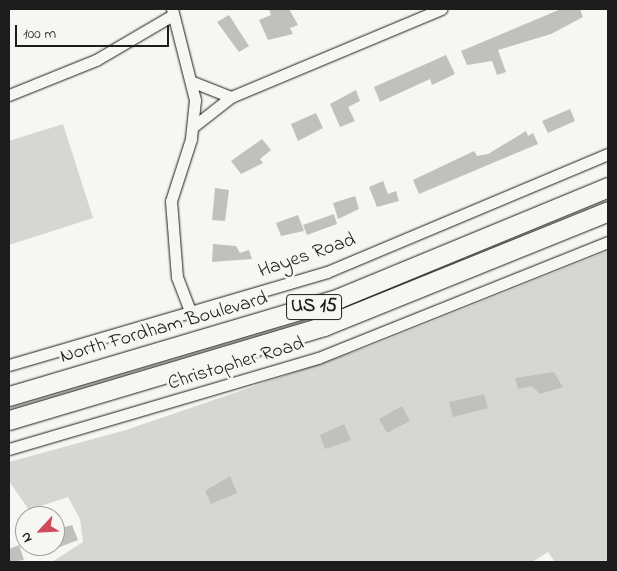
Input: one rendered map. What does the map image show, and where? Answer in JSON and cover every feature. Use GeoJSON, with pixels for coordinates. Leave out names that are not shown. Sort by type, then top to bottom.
{"type":"FeatureCollection","features":[{"type":"Feature","properties":{"kind":"highway","name":"North Fordham Boulevard"},"geometry":{"type":"LineString","coordinates":[[9,396],[295,313],[482,240],[608,187]]}},
{"type":"Feature","properties":{"kind":"highway","name":"US 15"},"geometry":{"type":"LineString","coordinates":[[9,420],[287,338],[446,280],[608,211]]}},
{"type":"Feature","properties":{"kind":"highway"},"geometry":{"type":"LineString","coordinates":[[446,280],[448,265],[482,240]]}},
{"type":"Feature","properties":{"kind":"street"},"geometry":{"type":"LineString","coordinates":[[194,126],[231,97],[441,9]]}},
{"type":"Feature","properties":{"kind":"street"},"geometry":{"type":"LineString","coordinates":[[9,95],[96,60],[173,12],[193,82],[194,126],[171,201],[177,277],[191,313]]}},
{"type":"Feature","properties":{"kind":"street"},"geometry":{"type":"LineString","coordinates":[[193,82],[231,97]]}},
{"type":"Feature","properties":{"kind":"street","name":"Hayes Road"},"geometry":{"type":"LineString","coordinates":[[9,366],[327,272],[608,154]]}},
{"type":"Feature","properties":{"kind":"street","name":"Christopher Road"},"geometry":{"type":"LineString","coordinates":[[9,449],[225,389],[318,358],[608,242]]}},
{"type":"Feature","properties":{"kind":"shaded area"},"geometry":{"type":"Polygon","coordinates":[[[63,124],[93,218],[9,245],[9,141],[63,124]]]}},
{"type":"Feature","properties":{"kind":"shaded area"},"geometry":{"type":"Polygon","coordinates":[[[608,251],[608,562],[555,562],[548,552],[532,562],[52,562],[61,556],[65,556],[65,554],[83,542],[80,519],[68,497],[41,506],[26,506],[9,481],[9,462],[126,430],[368,347],[608,251]]]}},
{"type":"Feature","properties":{"kind":"shaded area"},"geometry":{"type":"Polygon","coordinates":[[[435,267],[429,281],[385,298],[9,415],[9,406],[57,389],[435,267]]]}},
{"type":"Feature","properties":{"kind":"building"},"geometry":{"type":"Polygon","coordinates":[[[269,9],[289,9],[298,25],[290,28],[293,34],[268,40],[259,20],[271,15],[269,9]]]}},
{"type":"Feature","properties":{"kind":"building"},"geometry":{"type":"Polygon","coordinates":[[[561,9],[580,9],[583,17],[551,34],[498,50],[506,72],[497,75],[492,61],[467,65],[461,51],[561,9]]]}},
{"type":"Feature","properties":{"kind":"building"},"geometry":{"type":"Polygon","coordinates":[[[229,15],[249,46],[239,52],[217,22],[229,15]]]}},
{"type":"Feature","properties":{"kind":"building"},"geometry":{"type":"Polygon","coordinates":[[[446,55],[455,74],[432,85],[430,79],[380,102],[374,87],[446,55]]]}},
{"type":"Feature","properties":{"kind":"building"},"geometry":{"type":"Polygon","coordinates":[[[356,90],[360,101],[348,107],[355,121],[340,127],[330,104],[356,90]]]}},
{"type":"Feature","properties":{"kind":"building"},"geometry":{"type":"Polygon","coordinates":[[[570,109],[575,121],[548,133],[542,121],[570,109]]]}},
{"type":"Feature","properties":{"kind":"building"},"geometry":{"type":"Polygon","coordinates":[[[316,113],[323,128],[298,141],[291,124],[316,113]]]}},
{"type":"Feature","properties":{"kind":"building"},"geometry":{"type":"Polygon","coordinates":[[[526,131],[528,136],[533,133],[538,144],[419,194],[413,180],[474,151],[477,156],[488,154],[526,131]]]}},
{"type":"Feature","properties":{"kind":"building"},"geometry":{"type":"Polygon","coordinates":[[[262,139],[271,150],[260,159],[263,163],[241,174],[231,161],[262,139]]]}},
{"type":"Feature","properties":{"kind":"building"},"geometry":{"type":"Polygon","coordinates":[[[383,181],[388,194],[396,191],[399,201],[377,207],[369,187],[383,181]]]}},
{"type":"Feature","properties":{"kind":"building"},"geometry":{"type":"Polygon","coordinates":[[[215,188],[229,190],[225,221],[212,220],[215,188]]]}},
{"type":"Feature","properties":{"kind":"building"},"geometry":{"type":"Polygon","coordinates":[[[355,196],[359,209],[338,219],[333,203],[355,196]]]}},
{"type":"Feature","properties":{"kind":"building"},"geometry":{"type":"Polygon","coordinates":[[[334,214],[337,224],[307,235],[303,225],[334,214]]]}},
{"type":"Feature","properties":{"kind":"building"},"geometry":{"type":"Polygon","coordinates":[[[298,215],[304,231],[281,236],[276,223],[298,215]]]}},
{"type":"Feature","properties":{"kind":"building"},"geometry":{"type":"Polygon","coordinates":[[[213,244],[236,246],[240,253],[249,250],[252,259],[212,262],[213,244]]]}},
{"type":"Feature","properties":{"kind":"building"},"geometry":{"type":"Polygon","coordinates":[[[554,372],[563,387],[540,394],[532,386],[518,389],[515,378],[554,372]]]}},
{"type":"Feature","properties":{"kind":"building"},"geometry":{"type":"Polygon","coordinates":[[[484,394],[488,408],[453,417],[449,402],[484,394]]]}},
{"type":"Feature","properties":{"kind":"building"},"geometry":{"type":"Polygon","coordinates":[[[402,406],[410,421],[387,433],[379,419],[402,406]]]}},
{"type":"Feature","properties":{"kind":"building"},"geometry":{"type":"Polygon","coordinates":[[[344,424],[351,440],[325,449],[320,435],[344,424]]]}},
{"type":"Feature","properties":{"kind":"building"},"geometry":{"type":"Polygon","coordinates":[[[230,476],[237,493],[211,504],[205,491],[230,476]]]}},
{"type":"Feature","properties":{"kind":"building"},"geometry":{"type":"Polygon","coordinates":[[[72,525],[78,540],[65,545],[65,527],[72,525]]]}},
{"type":"Feature","properties":{"kind":"building"},"geometry":{"type":"Polygon","coordinates":[[[15,547],[15,556],[23,556],[24,560],[9,562],[9,549],[15,547]]]}}]}
